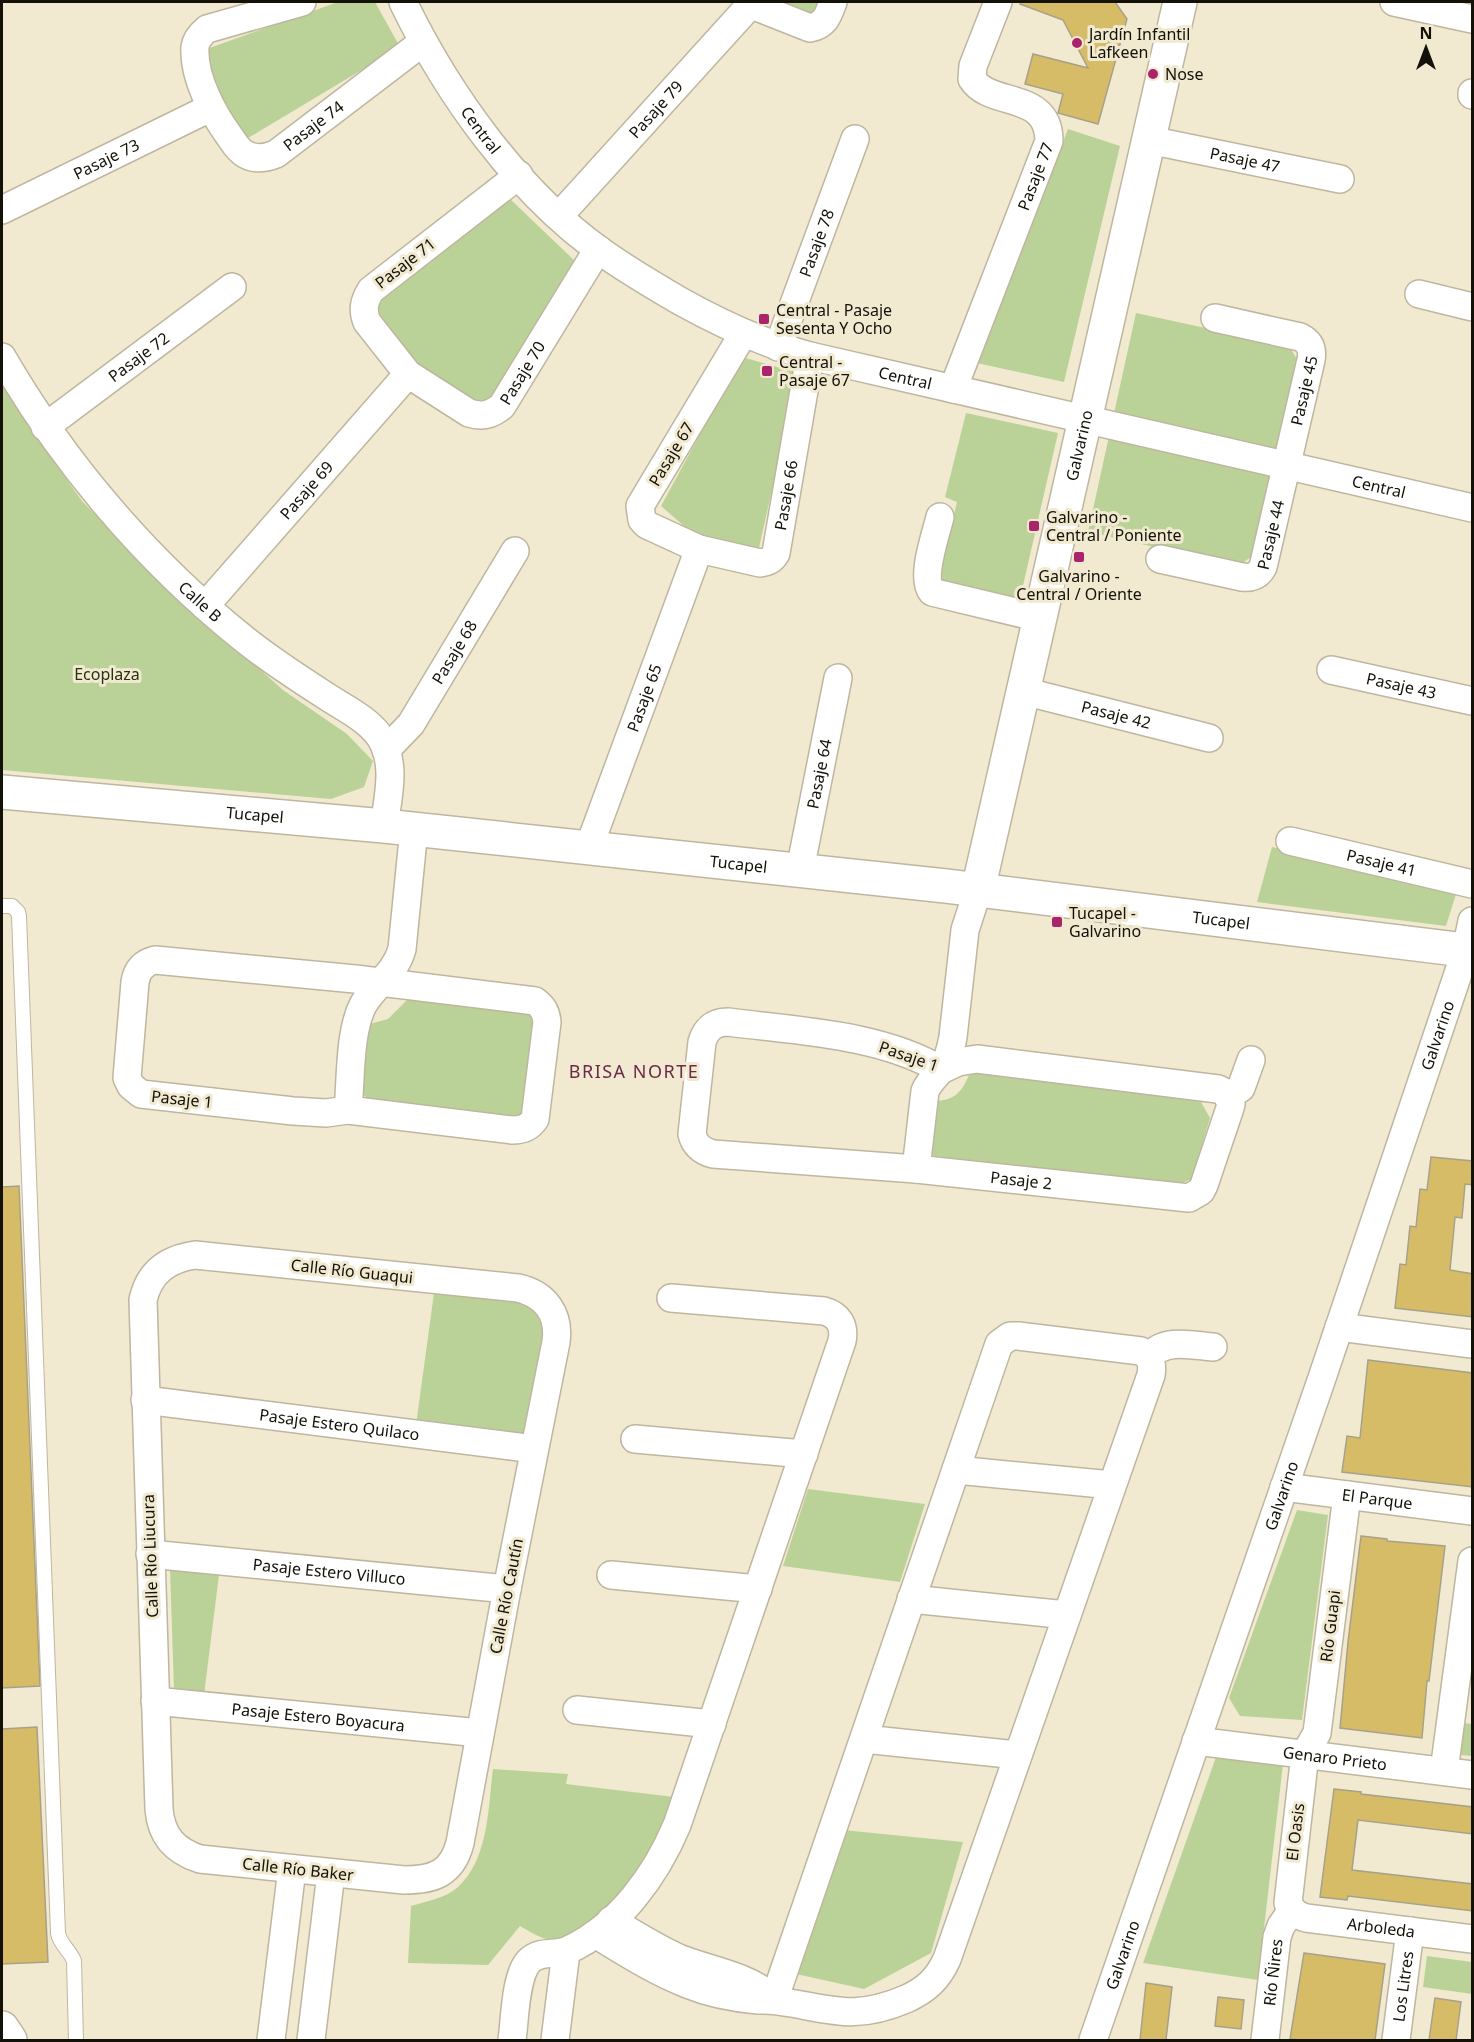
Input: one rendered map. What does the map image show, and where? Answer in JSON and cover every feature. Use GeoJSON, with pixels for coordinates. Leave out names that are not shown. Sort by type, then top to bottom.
{"type":"FeatureCollection","features":[{"type":"Feature","properties":{"kind":"main road","name":"Galvarino"},"geometry":{"type":"LineString","coordinates":[[978,890],[1180,2]]}},
{"type":"Feature","properties":{"kind":"main road","name":"Tucapel"},"geometry":{"type":"LineString","coordinates":[[2,792],[399,827],[1470,941]]}},
{"type":"Feature","properties":{"kind":"main road"},"geometry":{"type":"LineString","coordinates":[[2,2028],[10,2040]]}},
{"type":"Feature","properties":{"kind":"street"},"geometry":{"type":"LineString","coordinates":[[210,108],[197,67],[195,46],[202,33],[214,26],[302,2]]}},
{"type":"Feature","properties":{"kind":"street"},"geometry":{"type":"LineString","coordinates":[[752,2],[762,9],[810,28],[818,27],[824,22],[833,2]]}},
{"type":"Feature","properties":{"kind":"street","name":"Pasaje 79"},"geometry":{"type":"LineString","coordinates":[[559,216],[752,2]]}},
{"type":"Feature","properties":{"kind":"street","name":"Pasaje 77"},"geometry":{"type":"LineString","coordinates":[[953,389],[1049,141],[1047,123],[1041,114],[1032,108],[980,88],[972,79],[973,66],[998,2]]}},
{"type":"Feature","properties":{"kind":"street"},"geometry":{"type":"LineString","coordinates":[[1394,2],[1473,19]]}},
{"type":"Feature","properties":{"kind":"street","name":"Central"},"geometry":{"type":"LineString","coordinates":[[408,3],[423,42],[451,89],[483,133],[519,175],[559,216],[598,249],[665,292],[743,334],[810,356],[1473,507]]}},
{"type":"Feature","properties":{"kind":"street","name":"Pasaje 74"},"geometry":{"type":"LineString","coordinates":[[210,108],[239,150],[251,157],[267,158],[276,154],[423,42]]}},
{"type":"Feature","properties":{"kind":"street","name":"Pasaje 73"},"geometry":{"type":"LineString","coordinates":[[2,210],[210,108]]}},
{"type":"Feature","properties":{"kind":"street","name":"Pasaje 78"},"geometry":{"type":"LineString","coordinates":[[778,347],[855,139]]}},
{"type":"Feature","properties":{"kind":"street","name":"Pasaje 47"},"geometry":{"type":"LineString","coordinates":[[1149,140],[1340,179]]}},
{"type":"Feature","properties":{"kind":"street","name":"Pasaje 71"},"geometry":{"type":"LineString","coordinates":[[408,374],[367,322],[364,314],[366,297],[371,290],[519,175]]}},
{"type":"Feature","properties":{"kind":"street","name":"Pasaje 70"},"geometry":{"type":"LineString","coordinates":[[408,374],[477,416],[495,412],[502,406],[598,249]]}},
{"type":"Feature","properties":{"kind":"street","name":"Pasaje 72"},"geometry":{"type":"LineString","coordinates":[[45,427],[232,287]]}},
{"type":"Feature","properties":{"kind":"street"},"geometry":{"type":"LineString","coordinates":[[1419,294],[1473,307]]}},
{"type":"Feature","properties":{"kind":"street","name":"Pasaje 45"},"geometry":{"type":"LineString","coordinates":[[1215,318],[1300,337],[1310,345],[1311,360],[1287,465]]}},
{"type":"Feature","properties":{"kind":"street","name":"Pasaje 67"},"geometry":{"type":"LineString","coordinates":[[699,549],[647,525],[642,520],[640,506],[743,334]]}},
{"type":"Feature","properties":{"kind":"street","name":"Pasaje 66"},"geometry":{"type":"LineString","coordinates":[[699,549],[760,563],[773,559],[776,553],[810,356]]}},
{"type":"Feature","properties":{"kind":"street","name":"Calle B"},"geometry":{"type":"LineString","coordinates":[[2,357],[45,427],[82,476],[123,523],[205,606],[286,670],[374,729],[387,750]]}},
{"type":"Feature","properties":{"kind":"street","name":"Pasaje 69"},"geometry":{"type":"LineString","coordinates":[[205,606],[408,374]]}},
{"type":"Feature","properties":{"kind":"street","name":"Pasaje 44"},"geometry":{"type":"LineString","coordinates":[[1160,560],[1242,577],[1250,578],[1256,575],[1263,567],[1287,465]]}},
{"type":"Feature","properties":{"kind":"street"},"geometry":{"type":"LineString","coordinates":[[940,517],[927,575],[928,587],[932,591],[1040,618]]}},
{"type":"Feature","properties":{"kind":"street","name":"Pasaje 65"},"geometry":{"type":"LineString","coordinates":[[589,847],[699,549]]}},
{"type":"Feature","properties":{"kind":"street","name":"Pasaje 68"},"geometry":{"type":"LineString","coordinates":[[387,750],[411,724],[515,551]]}},
{"type":"Feature","properties":{"kind":"street","name":"Pasaje 43"},"geometry":{"type":"LineString","coordinates":[[1331,670],[1473,701]]}},
{"type":"Feature","properties":{"kind":"street","name":"Pasaje 64"},"geometry":{"type":"LineString","coordinates":[[800,870],[838,678]]}},
{"type":"Feature","properties":{"kind":"street","name":"Pasaje 42"},"geometry":{"type":"LineString","coordinates":[[1023,691],[1209,738]]}},
{"type":"Feature","properties":{"kind":"street"},"geometry":{"type":"LineString","coordinates":[[348,1110],[358,1019],[371,994],[394,967],[402,949],[399,827],[387,750]]}},
{"type":"Feature","properties":{"kind":"street","name":"Pasaje 41"},"geometry":{"type":"LineString","coordinates":[[1290,841],[1473,884]]}},
{"type":"Feature","properties":{"kind":"street"},"geometry":{"type":"LineString","coordinates":[[916,1169],[925,1091],[930,1081],[941,1070],[949,1053],[953,1037],[965,930],[978,890]]}},
{"type":"Feature","properties":{"kind":"street","name":"Galvarino"},"geometry":{"type":"LineString","coordinates":[[1093,2040],[1470,941]]}},
{"type":"Feature","properties":{"kind":"street","name":"Pasaje 1"},"geometry":{"type":"LineString","coordinates":[[155,960],[528,999],[542,1006],[546,1013],[547,1022],[537,1113],[532,1124],[527,1127],[512,1130],[348,1110],[326,1113],[294,1111],[147,1096],[136,1091],[127,1078],[127,1069],[136,975],[144,965],[155,960]]}},
{"type":"Feature","properties":{"kind":"street","name":"Pasaje 1"},"geometry":{"type":"LineString","coordinates":[[697,1145],[692,1128],[702,1042],[706,1030],[716,1023],[728,1022],[854,1039],[919,1057],[941,1070],[958,1062],[977,1059],[1218,1089],[1228,1096]]}},
{"type":"Feature","properties":{"kind":"street"},"geometry":{"type":"LineString","coordinates":[[1228,1096],[1241,1088],[1251,1060]]}},
{"type":"Feature","properties":{"kind":"street","name":"Pasaje 2"},"geometry":{"type":"LineString","coordinates":[[697,1145],[702,1150],[713,1154],[916,1169],[1189,1198],[1201,1191],[1204,1185],[1231,1104],[1228,1096]]}},
{"type":"Feature","properties":{"kind":"street","name":"Calle Río Guaqui"},"geometry":{"type":"LineString","coordinates":[[158,1270],[168,1262],[195,1255],[518,1288],[528,1290],[546,1302]]}},
{"type":"Feature","properties":{"kind":"street","name":"Calle Río Liucura"},"geometry":{"type":"LineString","coordinates":[[158,1270],[146,1289],[143,1300],[145,1400],[160,1821],[171,1843]]}},
{"type":"Feature","properties":{"kind":"street"},"geometry":{"type":"LineString","coordinates":[[512,2040],[520,1981],[530,1960],[538,1955],[566,1952],[603,1927],[641,1889],[667,1848],[677,1825],[842,1341],[843,1327],[830,1312],[671,1298]]}},
{"type":"Feature","properties":{"kind":"street","name":"Calle Río Cautín"},"geometry":{"type":"LineString","coordinates":[[429,1878],[448,1868],[458,1852],[557,1331],[556,1321],[546,1302]]}},
{"type":"Feature","properties":{"kind":"street"},"geometry":{"type":"LineString","coordinates":[[1339,1327],[1473,1344]]}},
{"type":"Feature","properties":{"kind":"street"},"geometry":{"type":"LineString","coordinates":[[603,1927],[644,1940],[681,1959],[754,1984],[774,2000],[835,2012],[866,2012],[887,2007],[923,1990],[934,1982],[947,1959],[1151,1375],[1152,1363],[1149,1357],[1141,1351],[1018,1336],[1004,1339],[997,1350],[774,2000]]}},
{"type":"Feature","properties":{"kind":"street"},"geometry":{"type":"LineString","coordinates":[[1149,1357],[1158,1348],[1167,1345],[1213,1347]]}},
{"type":"Feature","properties":{"kind":"street","name":"Pasaje Estero Quilaco"},"geometry":{"type":"LineString","coordinates":[[145,1400],[534,1449]]}},
{"type":"Feature","properties":{"kind":"street"},"geometry":{"type":"LineString","coordinates":[[635,1439],[804,1454]]}},
{"type":"Feature","properties":{"kind":"street"},"geometry":{"type":"LineString","coordinates":[[956,1470],[1112,1485]]}},
{"type":"Feature","properties":{"kind":"street","name":"El Parque"},"geometry":{"type":"LineString","coordinates":[[1284,1487],[1473,1510]]}},
{"type":"Feature","properties":{"kind":"street","name":"Río Guapi"},"geometry":{"type":"LineString","coordinates":[[1305,1754],[1317,1733],[1347,1495]]}},
{"type":"Feature","properties":{"kind":"street","name":"Pasaje Estero Villuco"},"geometry":{"type":"LineString","coordinates":[[150,1554],[507,1589]]}},
{"type":"Feature","properties":{"kind":"street"},"geometry":{"type":"LineString","coordinates":[[1444,1771],[1473,1561]]}},
{"type":"Feature","properties":{"kind":"street"},"geometry":{"type":"LineString","coordinates":[[611,1575],[758,1589]]}},
{"type":"Feature","properties":{"kind":"street"},"geometry":{"type":"LineString","coordinates":[[911,1599],[1067,1615]]}},
{"type":"Feature","properties":{"kind":"street","name":"Pasaje Estero Boyacura"},"geometry":{"type":"LineString","coordinates":[[155,1701],[480,1733]]}},
{"type":"Feature","properties":{"kind":"street"},"geometry":{"type":"LineString","coordinates":[[577,1710],[711,1724]]}},
{"type":"Feature","properties":{"kind":"street"},"geometry":{"type":"LineString","coordinates":[[864,1739],[1018,1755]]}},
{"type":"Feature","properties":{"kind":"street","name":"Genaro Prieto"},"geometry":{"type":"LineString","coordinates":[[1196,1741],[1473,1774]]}},
{"type":"Feature","properties":{"kind":"street","name":"El Oasis"},"geometry":{"type":"LineString","coordinates":[[1292,1910],[1288,1903],[1288,1894],[1305,1754]]}},
{"type":"Feature","properties":{"kind":"street","name":"Calle Río Baker"},"geometry":{"type":"LineString","coordinates":[[171,1843],[179,1851],[200,1859],[404,1880],[429,1878]]}},
{"type":"Feature","properties":{"kind":"street"},"geometry":{"type":"LineString","coordinates":[[271,2040],[292,1869]]}},
{"type":"Feature","properties":{"kind":"street"},"geometry":{"type":"LineString","coordinates":[[311,2040],[331,1873]]}},
{"type":"Feature","properties":{"kind":"street","name":"Arboleda"},"geometry":{"type":"LineString","coordinates":[[1292,1910],[1306,1918],[1473,1939]]}},
{"type":"Feature","properties":{"kind":"street","name":"Río Ñires"},"geometry":{"type":"LineString","coordinates":[[1264,2040],[1277,1937],[1281,1926],[1292,1910]]}},
{"type":"Feature","properties":{"kind":"street","name":"Los Litres"},"geometry":{"type":"LineString","coordinates":[[1396,2040],[1410,1931]]}},
{"type":"Feature","properties":{"kind":"street"},"geometry":{"type":"LineString","coordinates":[[555,2040],[566,1952]]}},
{"type":"Feature","properties":{"kind":"lane"},"geometry":{"type":"LineString","coordinates":[[2,906],[12,906],[19,916],[58,1933],[62,1944],[74,1961],[76,2040]]}},
{"type":"Feature","properties":{"kind":"green space"},"geometry":{"type":"Polygon","coordinates":[[[338,2],[375,2],[400,47],[248,138],[226,108],[204,50],[338,2]]]}},
{"type":"Feature","properties":{"kind":"green space"},"geometry":{"type":"Polygon","coordinates":[[[763,2],[821,2],[811,17],[763,2]]]}},
{"type":"Feature","properties":{"kind":"green space"},"geometry":{"type":"Polygon","coordinates":[[[1068,129],[1120,146],[1064,382],[977,363],[1068,129]]]}},
{"type":"Feature","properties":{"kind":"green space"},"geometry":{"type":"Polygon","coordinates":[[[506,195],[577,263],[490,401],[482,407],[428,381],[373,316],[373,299],[506,195]]]}},
{"type":"Feature","properties":{"kind":"green space"},"geometry":{"type":"Polygon","coordinates":[[[1136,313],[1289,346],[1300,364],[1254,555],[1238,566],[1088,532],[1136,313]]]}},
{"type":"Feature","properties":{"kind":"green space"},"geometry":{"type":"Polygon","coordinates":[[[742,357],[798,373],[759,548],[699,539],[661,506],[742,357]]]}},
{"type":"Feature","properties":{"kind":"green space","name":"Ecoplaza"},"geometry":{"type":"Polygon","coordinates":[[[2,384],[29,427],[82,501],[147,568],[283,690],[347,734],[373,761],[364,787],[331,799],[2,770],[2,384]]]}},
{"type":"Feature","properties":{"kind":"green space"},"geometry":{"type":"Polygon","coordinates":[[[966,413],[1058,433],[1019,603],[938,583],[957,502],[945,497],[966,413]]]}},
{"type":"Feature","properties":{"kind":"green space"},"geometry":{"type":"Polygon","coordinates":[[[1272,847],[1457,891],[1446,926],[1257,902],[1272,847]]]}},
{"type":"Feature","properties":{"kind":"green space"},"geometry":{"type":"Polygon","coordinates":[[[410,997],[527,1007],[536,1022],[525,1111],[515,1121],[375,1106],[362,1093],[366,1025],[388,1019],[410,997]]]}},
{"type":"Feature","properties":{"kind":"green space"},"geometry":{"type":"Polygon","coordinates":[[[972,1068],[1201,1102],[1210,1118],[1192,1179],[1179,1184],[934,1156],[927,1145],[934,1101],[955,1096],[966,1082],[972,1068]]]}},
{"type":"Feature","properties":{"kind":"green space"},"geometry":{"type":"Polygon","coordinates":[[[434,1293],[523,1303],[534,1309],[543,1329],[542,1357],[525,1437],[416,1425],[434,1293]]]}},
{"type":"Feature","properties":{"kind":"green space"},"geometry":{"type":"Polygon","coordinates":[[[808,1489],[925,1504],[900,1582],[783,1566],[808,1489]]]}},
{"type":"Feature","properties":{"kind":"green space"},"geometry":{"type":"Polygon","coordinates":[[[1297,1510],[1328,1515],[1302,1720],[1240,1716],[1229,1698],[1297,1510]]]}},
{"type":"Feature","properties":{"kind":"green space"},"geometry":{"type":"Polygon","coordinates":[[[170,1569],[219,1575],[204,1695],[174,1691],[170,1569]]]}},
{"type":"Feature","properties":{"kind":"green space"},"geometry":{"type":"Polygon","coordinates":[[[1464,1723],[1472,1724],[1472,1756],[1461,1755],[1464,1723]]]}},
{"type":"Feature","properties":{"kind":"green space"},"geometry":{"type":"Polygon","coordinates":[[[1216,1757],[1283,1764],[1258,1980],[1143,1963],[1216,1757]]]}},
{"type":"Feature","properties":{"kind":"green space"},"geometry":{"type":"Polygon","coordinates":[[[493,1769],[568,1774],[566,1784],[674,1797],[654,1850],[645,1866],[611,1905],[571,1937],[550,1940],[520,1926],[488,1965],[408,1963],[411,1906],[436,1899],[453,1891],[468,1875],[476,1862],[488,1816],[493,1769]]]}},
{"type":"Feature","properties":{"kind":"green space"},"geometry":{"type":"Polygon","coordinates":[[[843,1830],[963,1842],[931,1953],[864,1989],[796,1974],[843,1830]]]}},
{"type":"Feature","properties":{"kind":"green space"},"geometry":{"type":"Polygon","coordinates":[[[1427,1956],[1472,1962],[1472,1994],[1423,1987],[1427,1956]]]}},
{"type":"Feature","properties":{"kind":"building"},"geometry":{"type":"Polygon","coordinates":[[[1021,2],[1115,2],[1127,19],[1098,124],[1058,113],[1063,94],[1025,84],[1033,54],[1088,68],[1063,20],[1020,4],[1021,2]]]}},
{"type":"Feature","properties":{"kind":"building"},"geometry":{"type":"Polygon","coordinates":[[[1431,1157],[1473,1161],[1473,1185],[1465,1184],[1462,1218],[1455,1217],[1450,1270],[1473,1274],[1473,1317],[1395,1308],[1400,1264],[1406,1265],[1410,1226],[1416,1227],[1420,1189],[1427,1190],[1431,1157]]]}},
{"type":"Feature","properties":{"kind":"building"},"geometry":{"type":"Polygon","coordinates":[[[19,1186],[40,1686],[2,1688],[2,1187],[19,1186]]]}},
{"type":"Feature","properties":{"kind":"building"},"geometry":{"type":"Polygon","coordinates":[[[1368,1360],[1473,1373],[1473,1487],[1342,1472],[1347,1436],[1360,1438],[1368,1360]]]}},
{"type":"Feature","properties":{"kind":"building"},"geometry":{"type":"Polygon","coordinates":[[[1361,1536],[1387,1539],[1387,1541],[1445,1546],[1429,1681],[1427,1681],[1422,1738],[1340,1728],[1361,1536]]]}},
{"type":"Feature","properties":{"kind":"building"},"geometry":{"type":"Polygon","coordinates":[[[37,1727],[48,1962],[2,1964],[2,1729],[37,1727]]]}},
{"type":"Feature","properties":{"kind":"building"},"geometry":{"type":"Polygon","coordinates":[[[1334,1789],[1473,1807],[1473,1834],[1358,1820],[1352,1870],[1473,1884],[1473,1911],[1348,1896],[1347,1900],[1320,1897],[1334,1789]]]}},
{"type":"Feature","properties":{"kind":"building"},"geometry":{"type":"Polygon","coordinates":[[[1304,1953],[1385,1964],[1375,2040],[1290,2039],[1304,1953]]]}},
{"type":"Feature","properties":{"kind":"building"},"geometry":{"type":"Polygon","coordinates":[[[1146,1983],[1172,1987],[1166,2040],[1140,2040],[1146,1983]]]}},
{"type":"Feature","properties":{"kind":"building"},"geometry":{"type":"Polygon","coordinates":[[[1218,1997],[1244,2000],[1241,2029],[1215,2026],[1218,1997]]]}},
{"type":"Feature","properties":{"kind":"building"},"geometry":{"type":"Polygon","coordinates":[[[1435,1998],[1461,2002],[1456,2040],[1429,2040],[1435,1998]]]}},
{"type":"Feature","properties":{"kind":"place","name":"Jardín Infantil Lafkeen"},"geometry":{"type":"Point","coordinates":[1077,43]}},
{"type":"Feature","properties":{"kind":"place","name":"Nose"},"geometry":{"type":"Point","coordinates":[1153,74]}},
{"type":"Feature","properties":{"kind":"place","name":"Central - Pasaje Sesenta Y Ocho"},"geometry":{"type":"Point","coordinates":[764,319]}},
{"type":"Feature","properties":{"kind":"place","name":"Central - Pasaje 67"},"geometry":{"type":"Point","coordinates":[767,371]}},
{"type":"Feature","properties":{"kind":"place","name":"Galvarino - Central / Poniente"},"geometry":{"type":"Point","coordinates":[1034,526]}},
{"type":"Feature","properties":{"kind":"place","name":"Galvarino - Central / Oriente"},"geometry":{"type":"Point","coordinates":[1079,557]}},
{"type":"Feature","properties":{"kind":"place","name":"Tucapel - Galvarino"},"geometry":{"type":"Point","coordinates":[1057,922]}},
{"type":"Feature","properties":{"kind":"district","name":"BRISA NORTE"},"geometry":{"type":"Point","coordinates":[634,1072]}}]}
